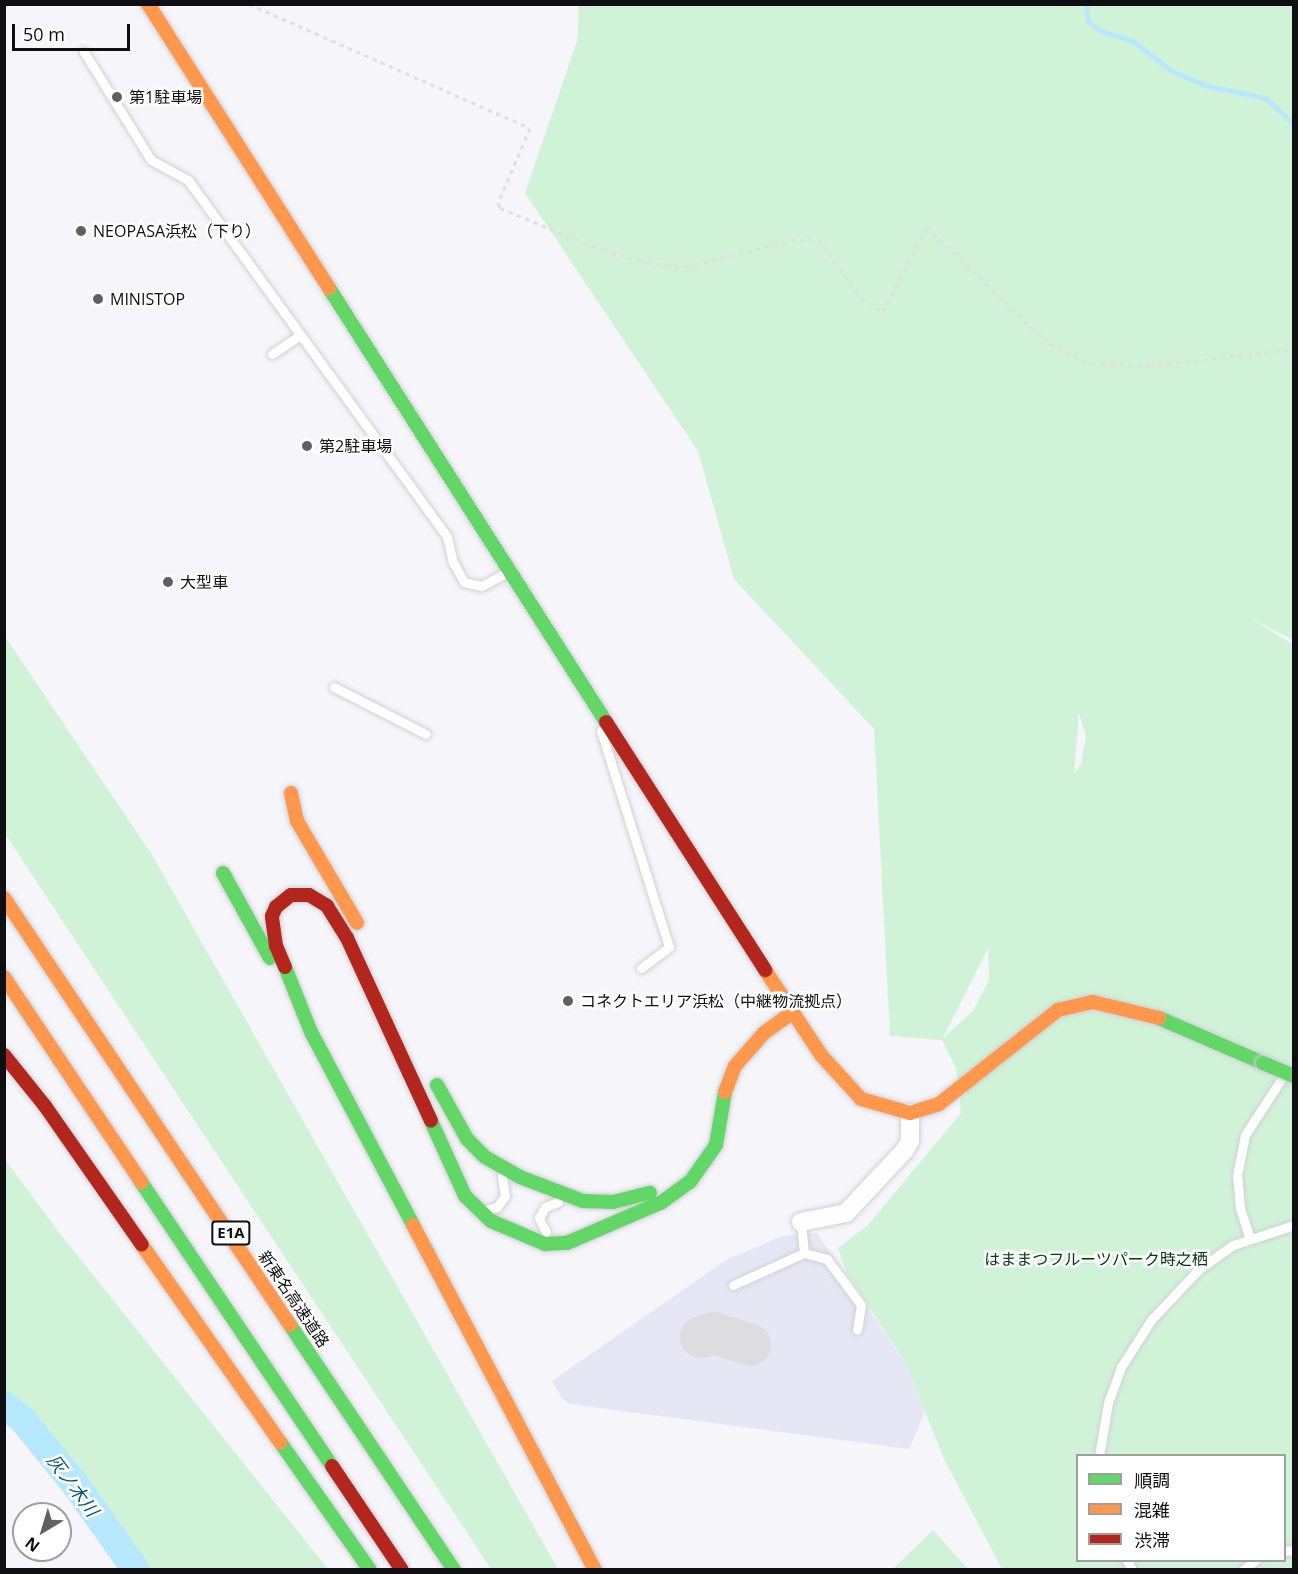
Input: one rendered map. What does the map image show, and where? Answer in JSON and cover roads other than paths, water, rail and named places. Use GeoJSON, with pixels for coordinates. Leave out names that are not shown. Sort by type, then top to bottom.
{"type":"FeatureCollection","features":[{"type":"Feature","properties":{"kind":"main road"},"geometry":{"type":"LineString","coordinates":[[148,4],[511,569],[792,1014],[821,1055],[861,1099],[910,1113],[939,1104],[1058,1010],[1093,1002],[1151,1014],[1293,1076]]}},
{"type":"Feature","properties":{"kind":"main road"},"geometry":{"type":"LineString","coordinates":[[291,793],[297,821],[365,938]]}},
{"type":"Feature","properties":{"kind":"main road"},"geometry":{"type":"LineString","coordinates":[[223,873],[311,1032],[595,1569]]}},
{"type":"Feature","properties":{"kind":"main road"},"geometry":{"type":"LineString","coordinates":[[311,1032],[271,926],[276,907],[291,895],[300,894],[327,906],[340,925],[471,1206],[491,1221],[534,1241],[567,1243],[662,1202],[690,1182],[716,1145],[725,1091],[735,1066],[764,1033],[792,1014]]}},
{"type":"Feature","properties":{"kind":"main road","name":"新東名高速道路"},"geometry":{"type":"LineString","coordinates":[[4,898],[454,1569]]}},
{"type":"Feature","properties":{"kind":"main road","name":"E1A"},"geometry":{"type":"LineString","coordinates":[[4,977],[402,1569]]}},
{"type":"Feature","properties":{"kind":"main road"},"geometry":{"type":"LineString","coordinates":[[431,1074],[463,1133],[495,1164],[570,1199],[598,1203],[627,1200],[656,1191],[678,1176],[704,1141],[714,1087],[724,1061],[782,997]]}},
{"type":"Feature","properties":{"kind":"main road"},"geometry":{"type":"LineString","coordinates":[[4,1055],[45,1106],[370,1569]]}},
{"type":"Feature","properties":{"kind":"street"},"geometry":{"type":"LineString","coordinates":[[801,1222],[846,1213],[905,1150],[910,1141],[910,1113]]}},
{"type":"Feature","properties":{"kind":"lane"},"geometry":{"type":"LineString","coordinates":[[84,52],[151,160],[188,180],[447,537],[453,562],[464,582],[482,586],[511,569]]}},
{"type":"Feature","properties":{"kind":"lane"},"geometry":{"type":"LineString","coordinates":[[272,354],[300,335]]}},
{"type":"Feature","properties":{"kind":"lane"},"geometry":{"type":"LineString","coordinates":[[334,687],[426,734]]}},
{"type":"Feature","properties":{"kind":"lane"},"geometry":{"type":"LineString","coordinates":[[594,703],[610,765],[669,947],[641,968]]}},
{"type":"Feature","properties":{"kind":"lane"},"geometry":{"type":"LineString","coordinates":[[1250,1239],[1240,1208],[1237,1176],[1245,1136],[1293,1062]]}},
{"type":"Feature","properties":{"kind":"lane"},"geometry":{"type":"LineString","coordinates":[[471,1206],[490,1209],[502,1203],[506,1189],[495,1164]]}},
{"type":"Feature","properties":{"kind":"lane"},"geometry":{"type":"LineString","coordinates":[[567,1243],[548,1234],[539,1218],[545,1208],[570,1199]]}},
{"type":"Feature","properties":{"kind":"lane"},"geometry":{"type":"LineString","coordinates":[[801,1222],[804,1253]]}},
{"type":"Feature","properties":{"kind":"lane"},"geometry":{"type":"LineString","coordinates":[[1099,1454],[1108,1403],[1121,1367],[1151,1320],[1199,1269],[1233,1245],[1293,1225]]}},
{"type":"Feature","properties":{"kind":"lane"},"geometry":{"type":"LineString","coordinates":[[733,1285],[804,1253],[827,1259],[861,1305],[857,1330]]}},
{"type":"Feature","properties":{"kind":"waterway"},"geometry":{"type":"LineString","coordinates":[[1086,4],[1089,22],[1101,31],[1133,41],[1172,71],[1208,86],[1266,98],[1294,124]]}},
{"type":"Feature","properties":{"kind":"waterway","name":"灰ノ木川"},"geometry":{"type":"LineString","coordinates":[[4,1405],[22,1419],[74,1483],[136,1570]]}},
{"type":"Feature","properties":{"kind":"place","name":"第1駐車場"},"geometry":{"type":"Point","coordinates":[117,97]}},
{"type":"Feature","properties":{"kind":"place","name":"NEOPASA浜松（下り）"},"geometry":{"type":"Point","coordinates":[81,231]}},
{"type":"Feature","properties":{"kind":"place","name":"MINISTOP"},"geometry":{"type":"Point","coordinates":[98,299]}},
{"type":"Feature","properties":{"kind":"place","name":"第2駐車場"},"geometry":{"type":"Point","coordinates":[307,446]}},
{"type":"Feature","properties":{"kind":"place","name":"大型車"},"geometry":{"type":"Point","coordinates":[168,582]}},
{"type":"Feature","properties":{"kind":"place","name":"コネクトエリア浜松（中継物流拠点）"},"geometry":{"type":"Point","coordinates":[568,1001]}},
{"type":"Feature","properties":{"kind":"park label","name":"はままつフルーツパーク時之栖"},"geometry":{"type":"Point","coordinates":[1096,1259]}}]}
